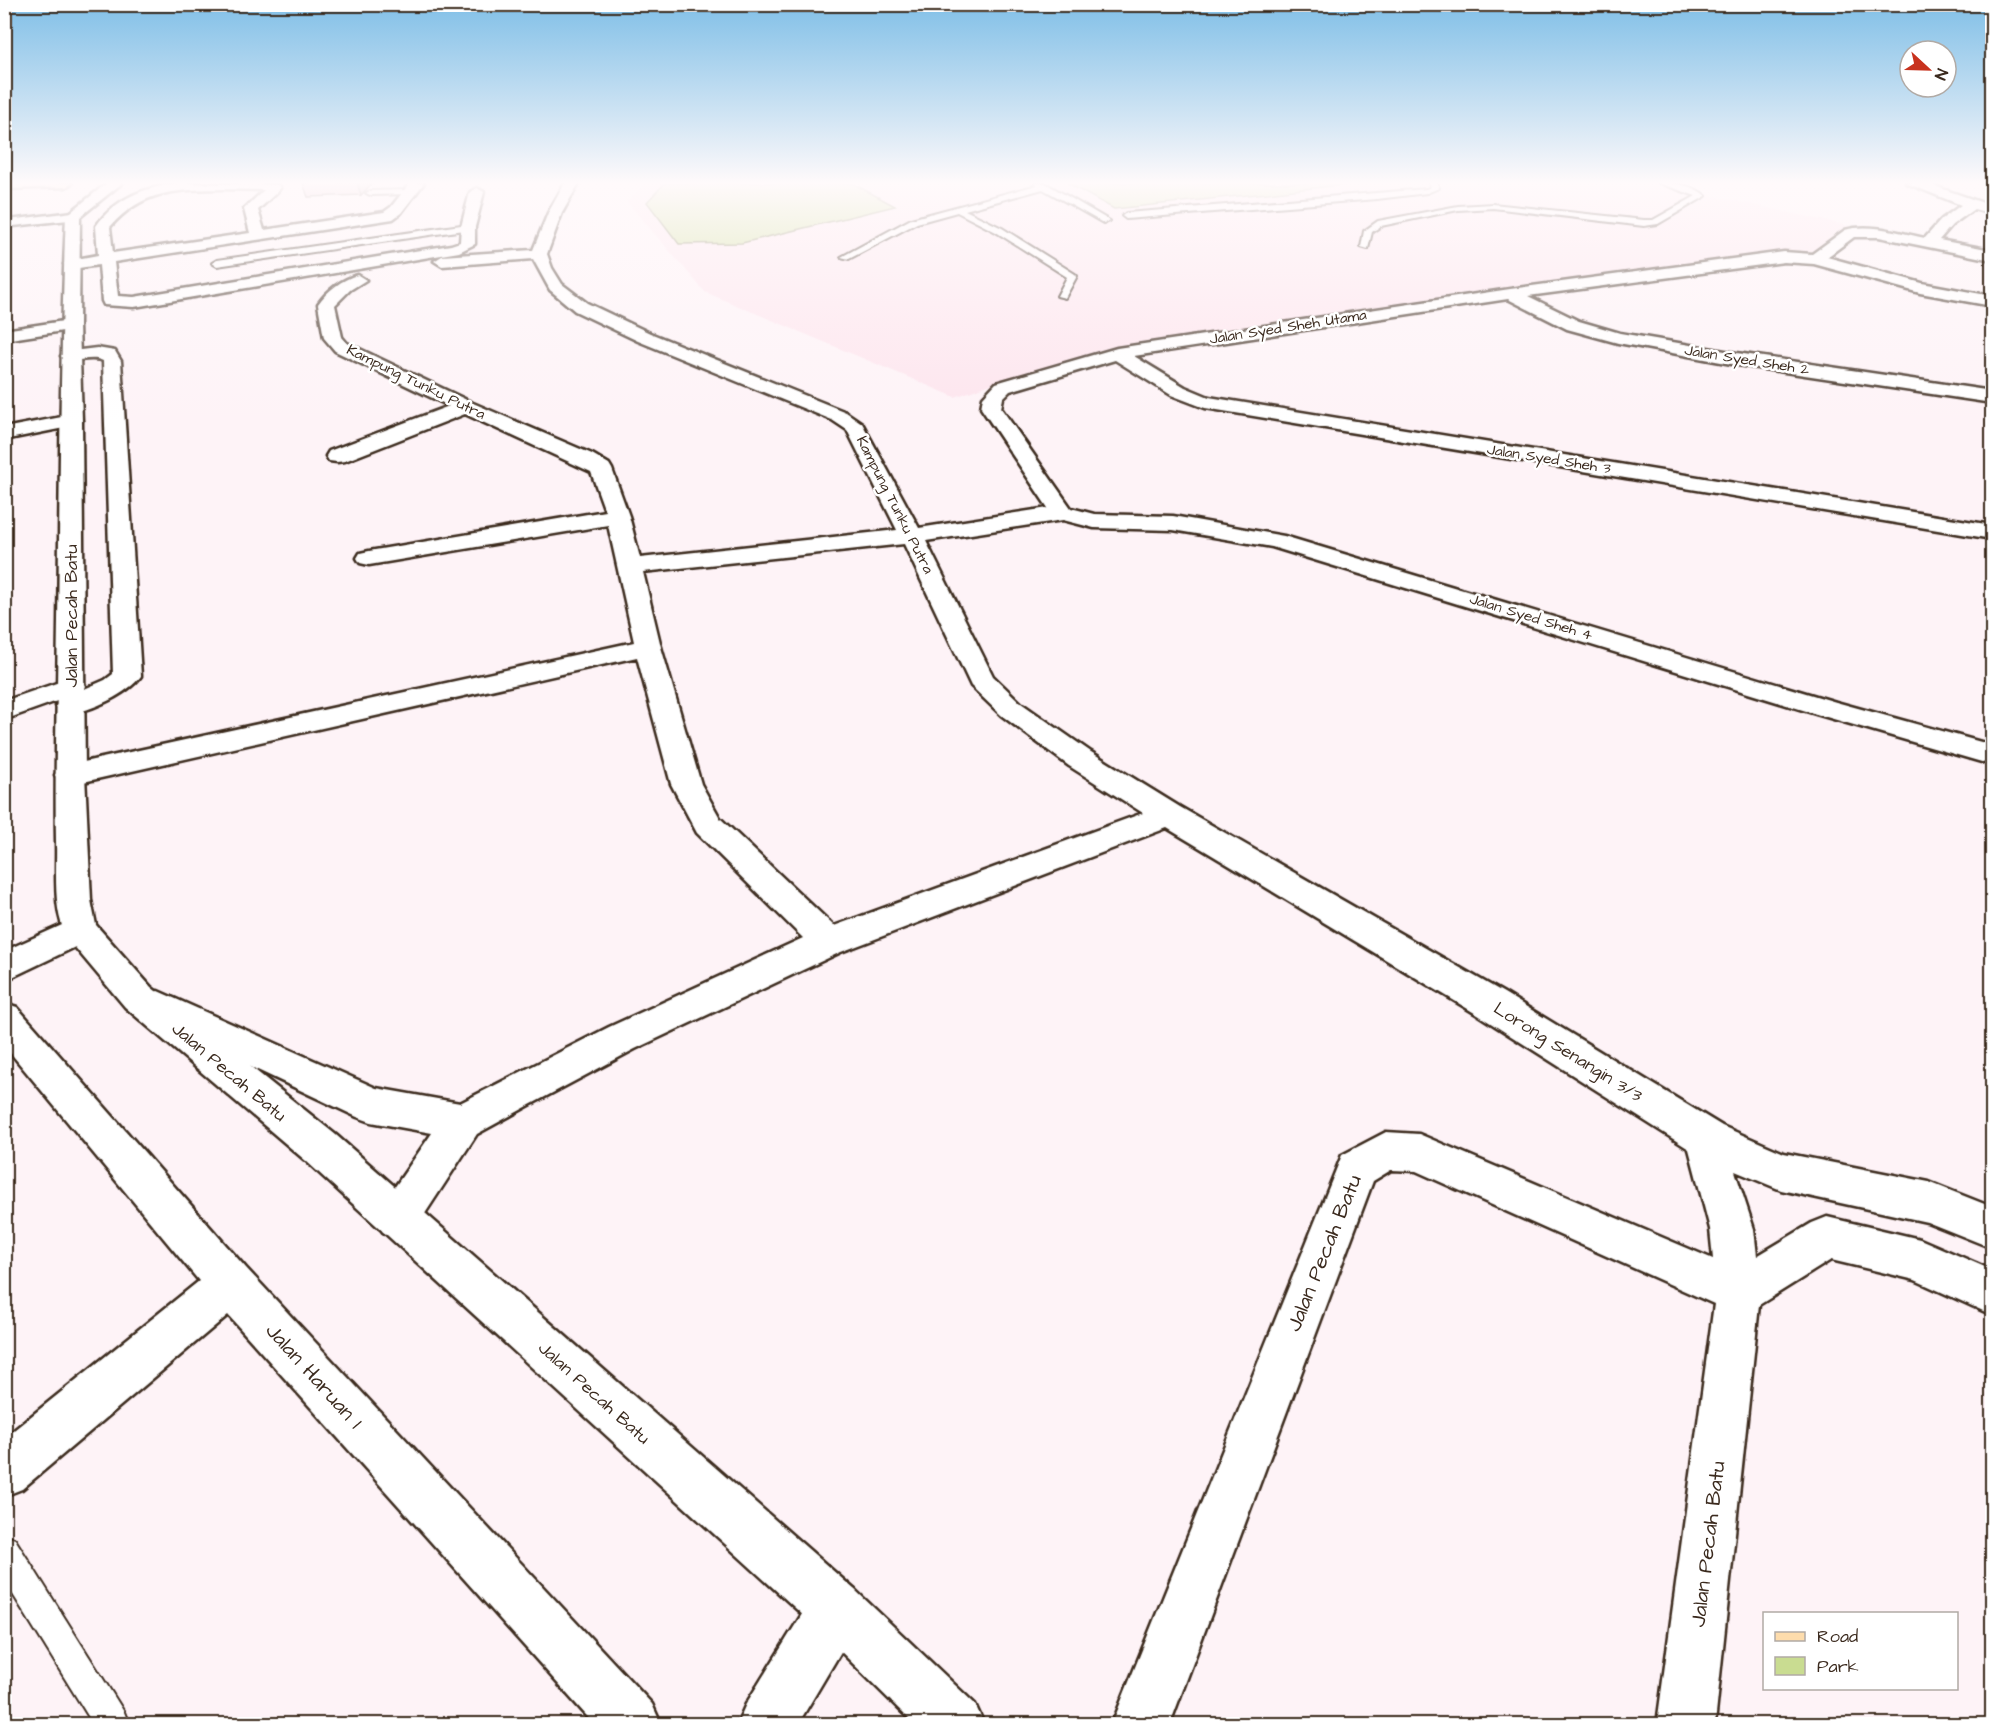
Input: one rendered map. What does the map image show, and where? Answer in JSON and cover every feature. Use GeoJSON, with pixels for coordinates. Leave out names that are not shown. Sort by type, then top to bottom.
{"type":"FeatureCollection","features":[{"type":"Feature","properties":{"kind":"street","name":"Jalan Pecah Batu"},"geometry":{"type":"LineString","coordinates":[[89,264],[70,340],[72,421],[70,774],[74,900],[80,930],[138,997],[321,1148],[836,1609],[955,1725]]}},
{"type":"Feature","properties":{"kind":"street"},"geometry":{"type":"LineString","coordinates":[[90,264],[110,302],[121,303],[364,264]]}},
{"type":"Feature","properties":{"kind":"street"},"geometry":{"type":"LineString","coordinates":[[325,270],[358,280],[422,264]]}},
{"type":"Feature","properties":{"kind":"street","name":"Kampung Tunku Putra"},"geometry":{"type":"LineString","coordinates":[[543,264],[556,287],[581,307],[644,337],[839,416],[855,427],[912,536],[981,680],[1011,710],[1080,759],[1169,814]]}},
{"type":"Feature","properties":{"kind":"street","name":"Jalan Syed Sheh Utama"},"geometry":{"type":"LineString","coordinates":[[1063,513],[991,408],[993,397],[1003,387],[1117,353],[1510,294],[1734,264]]}},
{"type":"Feature","properties":{"kind":"street","name":"Jalan Syed Sheh Utama"},"geometry":{"type":"LineString","coordinates":[[1825,264],[1920,288],[1992,301]]}},
{"type":"Feature","properties":{"kind":"street","name":"Kampung Tunku Putra"},"geometry":{"type":"LineString","coordinates":[[358,280],[344,286],[326,304],[333,338],[341,346],[466,407],[575,454],[601,469],[618,516],[648,647],[686,784],[708,825],[829,942]]}},
{"type":"Feature","properties":{"kind":"street","name":"Jalan Syed Sheh 2"},"geometry":{"type":"LineString","coordinates":[[1510,294],[1573,325],[1618,338],[1737,359],[1992,398]]}},
{"type":"Feature","properties":{"kind":"street"},"geometry":{"type":"LineString","coordinates":[[4,335],[70,340],[97,353],[109,355],[112,361],[127,676],[115,686],[4,711]]}},
{"type":"Feature","properties":{"kind":"street","name":"Jalan Syed Sheh 3"},"geometry":{"type":"LineString","coordinates":[[1117,353],[1178,391],[1205,402],[1992,532]]}},
{"type":"Feature","properties":{"kind":"street"},"geometry":{"type":"LineString","coordinates":[[337,456],[466,407]]}},
{"type":"Feature","properties":{"kind":"street"},"geometry":{"type":"LineString","coordinates":[[4,434],[72,421]]}},
{"type":"Feature","properties":{"kind":"street"},"geometry":{"type":"LineString","coordinates":[[630,566],[912,536],[1063,513]]}},
{"type":"Feature","properties":{"kind":"street","name":"Jalan Syed Sheh 4"},"geometry":{"type":"LineString","coordinates":[[1063,513],[1094,521],[1173,523],[1276,541],[1826,708],[1992,755]]}},
{"type":"Feature","properties":{"kind":"street"},"geometry":{"type":"LineString","coordinates":[[369,558],[618,516]]}},
{"type":"Feature","properties":{"kind":"street"},"geometry":{"type":"LineString","coordinates":[[70,774],[648,647]]}},
{"type":"Feature","properties":{"kind":"street"},"geometry":{"type":"LineString","coordinates":[[398,1218],[463,1121],[622,1038],[829,942],[1169,814]]}},
{"type":"Feature","properties":{"kind":"street","name":"Lorong Senangin 3/3"},"geometry":{"type":"LineString","coordinates":[[1169,814],[1491,1004],[1708,1139],[1781,1171],[1929,1202],[1992,1227]]}},
{"type":"Feature","properties":{"kind":"street"},"geometry":{"type":"LineString","coordinates":[[4,967],[80,930]]}},
{"type":"Feature","properties":{"kind":"street"},"geometry":{"type":"LineString","coordinates":[[138,997],[371,1106],[463,1121]]}},
{"type":"Feature","properties":{"kind":"street","name":"Jalan Haruan 1"},"geometry":{"type":"LineString","coordinates":[[4,1018],[230,1284],[632,1725]]}},
{"type":"Feature","properties":{"kind":"street","name":"Jalan Pecah Batu"},"geometry":{"type":"LineString","coordinates":[[1686,1725],[1738,1292],[1732,1229],[1715,1174],[1708,1139]]}},
{"type":"Feature","properties":{"kind":"street","name":"Jalan Pecah Batu"},"geometry":{"type":"LineString","coordinates":[[1142,1725],[1357,1167],[1386,1151],[1419,1153],[1738,1292]]}},
{"type":"Feature","properties":{"kind":"street"},"geometry":{"type":"LineString","coordinates":[[1738,1292],[1827,1238],[1920,1260],[1992,1293]]}},
{"type":"Feature","properties":{"kind":"street"},"geometry":{"type":"LineString","coordinates":[[4,1471],[230,1284]]}},
{"type":"Feature","properties":{"kind":"street"},"geometry":{"type":"LineString","coordinates":[[766,1725],[836,1609]]}},
{"type":"Feature","properties":{"kind":"lane"},"geometry":{"type":"LineString","coordinates":[[1052,264],[1072,276],[1062,296]]}},
{"type":"Feature","properties":{"kind":"lane"},"geometry":{"type":"LineString","coordinates":[[4,1550],[112,1725]]}},
{"type":"Feature","properties":{"kind":"shaded area"},"geometry":{"type":"Polygon","coordinates":[[[680,264],[1760,264],[1110,352],[1002,380],[955,397],[705,292],[680,264]]]}}]}
